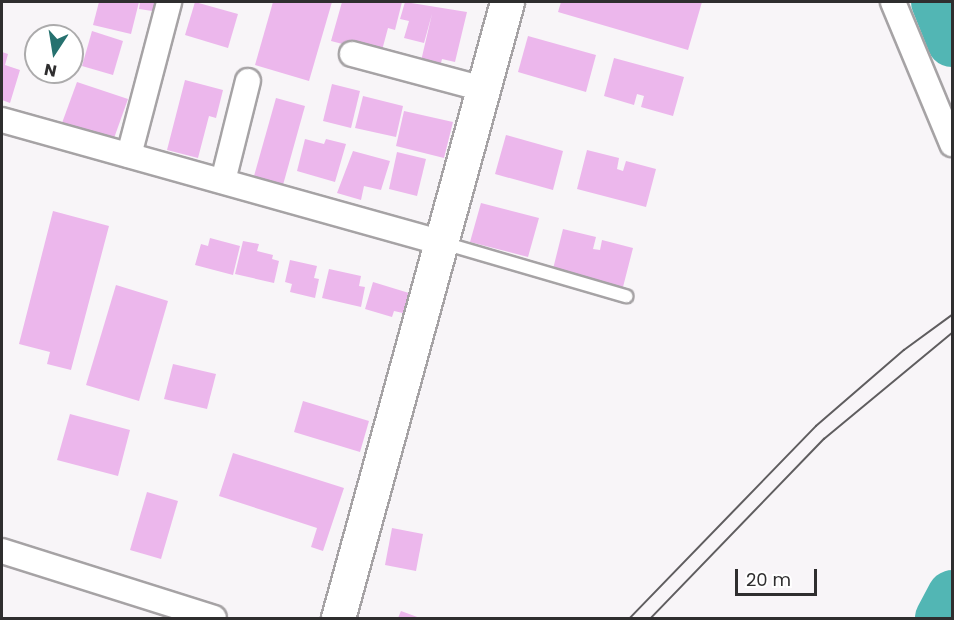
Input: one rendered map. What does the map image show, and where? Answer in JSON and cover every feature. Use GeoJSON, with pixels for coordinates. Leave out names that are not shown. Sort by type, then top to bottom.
{"type":"FeatureCollection","features":[{"type":"Feature","properties":{"kind":"street"},"geometry":{"type":"LineString","coordinates":[[129,155],[169,2]]}},
{"type":"Feature","properties":{"kind":"street"},"geometry":{"type":"LineString","coordinates":[[338,618],[443,243],[507,2]]}},
{"type":"Feature","properties":{"kind":"street"},"geometry":{"type":"LineString","coordinates":[[893,2],[952,144]]}},
{"type":"Feature","properties":{"kind":"street"},"geometry":{"type":"LineString","coordinates":[[352,54],[484,89]]}},
{"type":"Feature","properties":{"kind":"street"},"geometry":{"type":"LineString","coordinates":[[223,181],[248,81]]}},
{"type":"Feature","properties":{"kind":"street"},"geometry":{"type":"LineString","coordinates":[[2,120],[443,243]]}},
{"type":"Feature","properties":{"kind":"street"},"geometry":{"type":"LineString","coordinates":[[2,551],[214,618]]}},
{"type":"Feature","properties":{"kind":"lane"},"geometry":{"type":"LineString","coordinates":[[443,243],[626,296]]}},
{"type":"Feature","properties":{"kind":"building"},"geometry":{"type":"Polygon","coordinates":[[[99,2],[139,2],[131,34],[93,25],[99,2]]]}},
{"type":"Feature","properties":{"kind":"building"},"geometry":{"type":"Polygon","coordinates":[[[140,2],[161,2],[159,12],[139,9],[140,2]]]}},
{"type":"Feature","properties":{"kind":"building"},"geometry":{"type":"Polygon","coordinates":[[[195,2],[238,14],[228,48],[185,35],[195,2]]]}},
{"type":"Feature","properties":{"kind":"building"},"geometry":{"type":"Polygon","coordinates":[[[273,2],[332,2],[309,81],[255,65],[273,2]]]}},
{"type":"Feature","properties":{"kind":"building"},"geometry":{"type":"Polygon","coordinates":[[[342,2],[402,2],[395,30],[388,28],[381,54],[331,41],[342,2]]]}},
{"type":"Feature","properties":{"kind":"building"},"geometry":{"type":"Polygon","coordinates":[[[405,2],[467,12],[455,62],[442,59],[440,67],[421,61],[432,14],[424,43],[404,38],[409,21],[400,19],[405,2]]]}},
{"type":"Feature","properties":{"kind":"building"},"geometry":{"type":"Polygon","coordinates":[[[561,2],[702,2],[688,50],[558,12],[561,2]]]}},
{"type":"Feature","properties":{"kind":"building"},"geometry":{"type":"Polygon","coordinates":[[[92,31],[123,41],[113,75],[84,67],[92,31]]]}},
{"type":"Feature","properties":{"kind":"building"},"geometry":{"type":"Polygon","coordinates":[[[528,36],[596,55],[586,92],[518,72],[528,36]]]}},
{"type":"Feature","properties":{"kind":"building"},"geometry":{"type":"Polygon","coordinates":[[[2,52],[8,54],[5,65],[20,70],[10,103],[2,100],[2,52]]]}},
{"type":"Feature","properties":{"kind":"building"},"geometry":{"type":"Polygon","coordinates":[[[614,58],[684,77],[673,116],[641,107],[644,96],[637,94],[634,105],[604,96],[614,58]]]}},
{"type":"Feature","properties":{"kind":"building"},"geometry":{"type":"Polygon","coordinates":[[[185,80],[223,90],[216,118],[209,116],[198,158],[167,150],[185,80]]]}},
{"type":"Feature","properties":{"kind":"building"},"geometry":{"type":"Polygon","coordinates":[[[76,84],[83,84],[128,99],[113,141],[62,123],[76,84]]]}},
{"type":"Feature","properties":{"kind":"building"},"geometry":{"type":"Polygon","coordinates":[[[332,84],[360,91],[351,128],[323,121],[332,84]]]}},
{"type":"Feature","properties":{"kind":"building"},"geometry":{"type":"Polygon","coordinates":[[[363,96],[403,106],[396,137],[355,128],[363,96]]]}},
{"type":"Feature","properties":{"kind":"building"},"geometry":{"type":"Polygon","coordinates":[[[276,98],[305,106],[283,185],[254,176],[276,98]]]}},
{"type":"Feature","properties":{"kind":"building"},"geometry":{"type":"Polygon","coordinates":[[[404,111],[453,122],[444,158],[396,146],[404,111]]]}},
{"type":"Feature","properties":{"kind":"building"},"geometry":{"type":"Polygon","coordinates":[[[506,135],[563,151],[553,190],[495,174],[506,135]]]}},
{"type":"Feature","properties":{"kind":"building"},"geometry":{"type":"Polygon","coordinates":[[[305,139],[324,144],[326,139],[346,144],[335,182],[297,171],[305,139]]]}},
{"type":"Feature","properties":{"kind":"building"},"geometry":{"type":"Polygon","coordinates":[[[587,150],[619,158],[617,169],[623,171],[626,161],[656,169],[646,207],[577,189],[587,150]]]}},
{"type":"Feature","properties":{"kind":"building"},"geometry":{"type":"Polygon","coordinates":[[[353,151],[390,161],[381,190],[364,186],[361,200],[337,193],[353,151]]]}},
{"type":"Feature","properties":{"kind":"building"},"geometry":{"type":"Polygon","coordinates":[[[397,152],[426,159],[417,196],[389,189],[397,152]]]}},
{"type":"Feature","properties":{"kind":"building"},"geometry":{"type":"Polygon","coordinates":[[[481,203],[539,218],[528,257],[470,242],[481,203]]]}},
{"type":"Feature","properties":{"kind":"building"},"geometry":{"type":"Polygon","coordinates":[[[53,211],[109,226],[71,370],[47,364],[50,352],[19,344],[53,211]]]}},
{"type":"Feature","properties":{"kind":"building"},"geometry":{"type":"Polygon","coordinates":[[[563,229],[596,237],[593,249],[600,250],[602,240],[633,248],[623,287],[553,269],[563,229]]]}},
{"type":"Feature","properties":{"kind":"building"},"geometry":{"type":"Polygon","coordinates":[[[210,238],[240,246],[233,275],[195,265],[201,244],[208,246],[210,238]]]}},
{"type":"Feature","properties":{"kind":"building"},"geometry":{"type":"Polygon","coordinates":[[[243,241],[259,244],[257,251],[273,255],[272,259],[279,261],[274,283],[235,274],[243,241]]]}},
{"type":"Feature","properties":{"kind":"building"},"geometry":{"type":"Polygon","coordinates":[[[290,260],[317,266],[314,278],[319,279],[315,298],[290,292],[292,284],[285,282],[290,260]]]}},
{"type":"Feature","properties":{"kind":"building"},"geometry":{"type":"Polygon","coordinates":[[[329,269],[361,276],[359,286],[365,287],[361,307],[322,298],[329,269]]]}},
{"type":"Feature","properties":{"kind":"building"},"geometry":{"type":"Polygon","coordinates":[[[373,282],[409,293],[403,313],[394,311],[392,317],[365,309],[373,282]]]}},
{"type":"Feature","properties":{"kind":"building"},"geometry":{"type":"Polygon","coordinates":[[[116,285],[168,301],[139,401],[86,385],[116,285]]]}},
{"type":"Feature","properties":{"kind":"building"},"geometry":{"type":"Polygon","coordinates":[[[173,364],[216,374],[207,409],[164,399],[173,364]]]}},
{"type":"Feature","properties":{"kind":"building"},"geometry":{"type":"Polygon","coordinates":[[[303,401],[369,421],[360,452],[294,432],[303,401]]]}},
{"type":"Feature","properties":{"kind":"building"},"geometry":{"type":"Polygon","coordinates":[[[70,414],[130,430],[118,476],[57,460],[70,414]]]}},
{"type":"Feature","properties":{"kind":"building"},"geometry":{"type":"Polygon","coordinates":[[[233,453],[344,488],[323,551],[311,547],[317,528],[219,496],[233,453]]]}},
{"type":"Feature","properties":{"kind":"building"},"geometry":{"type":"Polygon","coordinates":[[[147,492],[178,501],[161,559],[130,550],[147,492]]]}},
{"type":"Feature","properties":{"kind":"building"},"geometry":{"type":"Polygon","coordinates":[[[392,528],[423,534],[416,571],[385,565],[392,528]]]}},
{"type":"Feature","properties":{"kind":"building"},"geometry":{"type":"Polygon","coordinates":[[[401,611],[420,618],[398,618],[401,611]]]}},
{"type":"Feature","properties":{"kind":"waterway"},"geometry":{"type":"LineString","coordinates":[[936,2],[952,42]]}},
{"type":"Feature","properties":{"kind":"waterway"},"geometry":{"type":"LineString","coordinates":[[940,618],[952,595]]}},
{"type":"Feature","properties":{"kind":"tram line"},"geometry":{"type":"LineString","coordinates":[[630,618],[816,426],[904,350],[952,315]]}},
{"type":"Feature","properties":{"kind":"tram line"},"geometry":{"type":"LineString","coordinates":[[651,618],[824,439],[952,333]]}}]}
